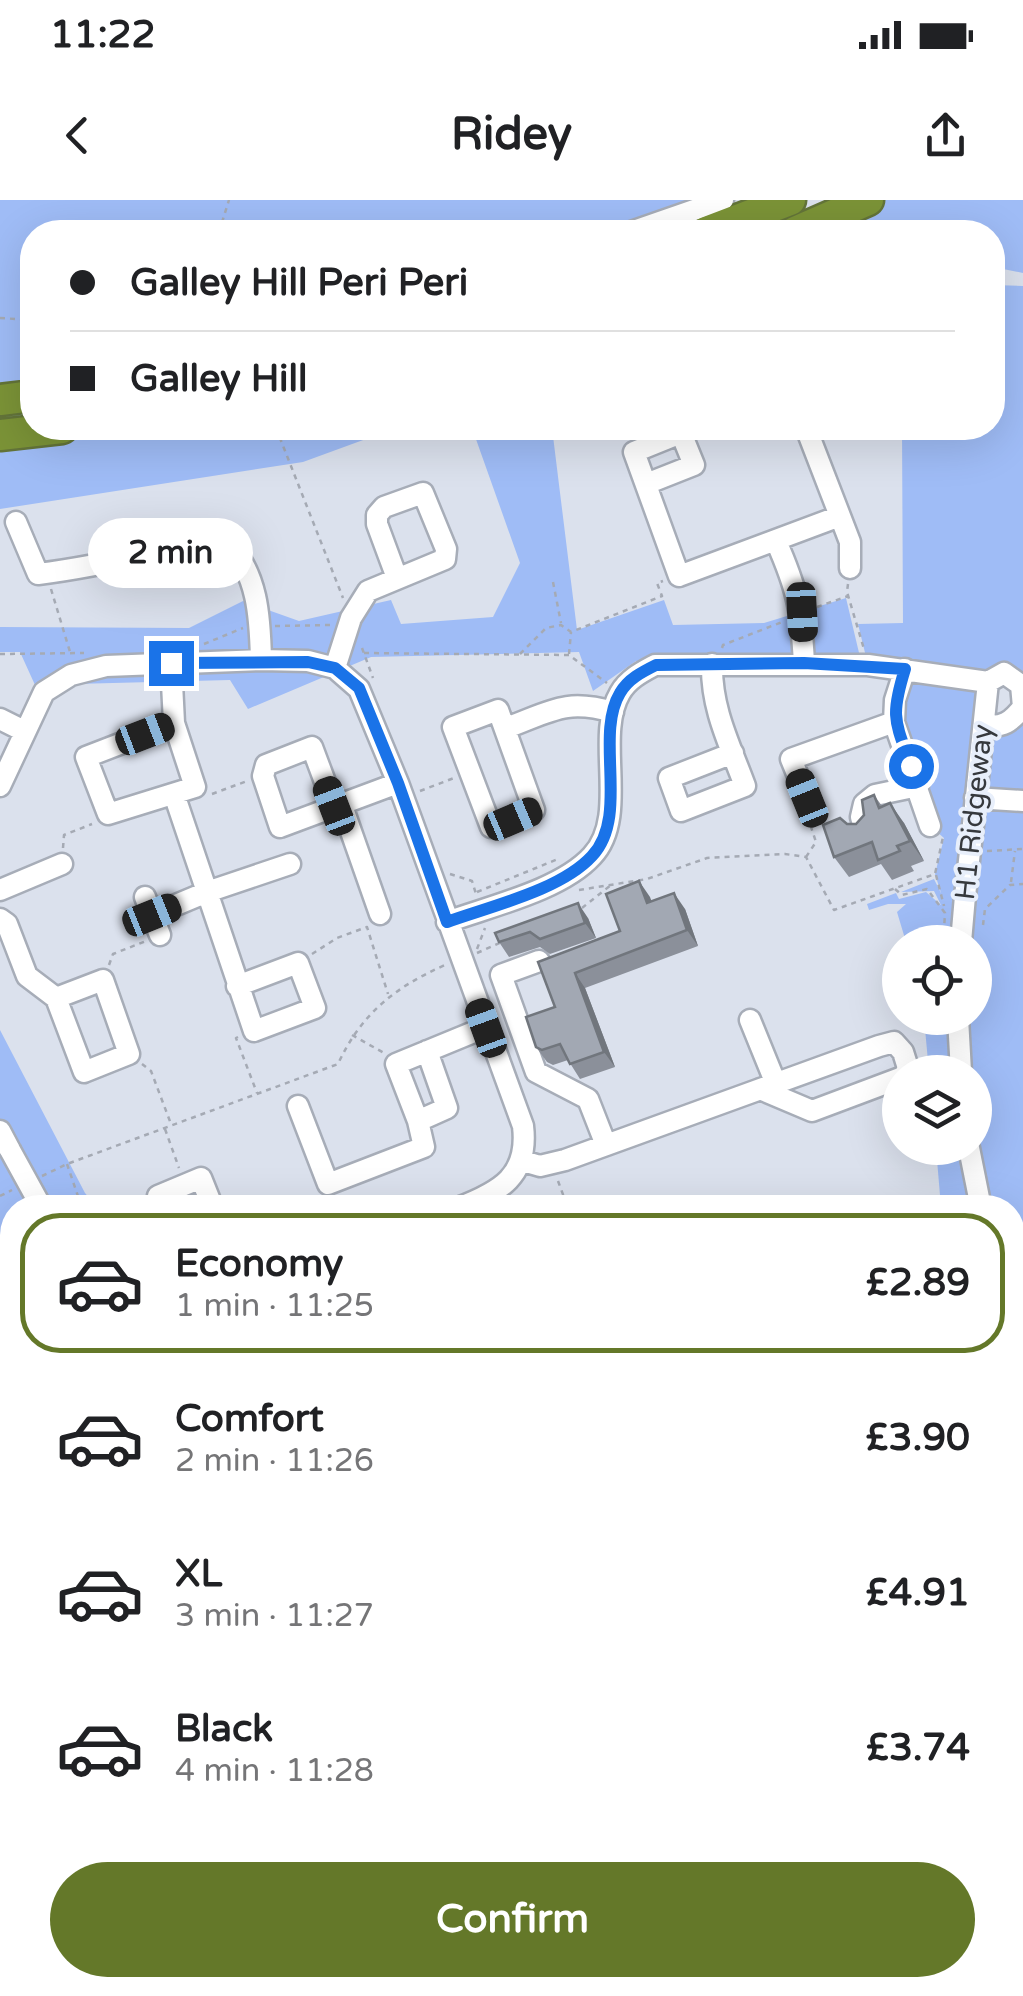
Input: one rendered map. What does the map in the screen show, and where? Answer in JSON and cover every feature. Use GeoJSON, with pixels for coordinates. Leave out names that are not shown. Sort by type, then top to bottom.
{"type":"FeatureCollection","features":[{"type":"Feature","properties":{"kind":"highway"},"geometry":{"type":"LineString","coordinates":[[738,220],[790,200]]}},
{"type":"Feature","properties":{"kind":"highway"},"geometry":{"type":"LineString","coordinates":[[822,220],[868,200]]}},
{"type":"Feature","properties":{"kind":"street"},"geometry":{"type":"LineString","coordinates":[[666,220],[723,200]]}},
{"type":"Feature","properties":{"kind":"street"},"geometry":{"type":"LineString","coordinates":[[811,440],[850,542],[850,568]]}},
{"type":"Feature","properties":{"kind":"street"},"geometry":{"type":"LineString","coordinates":[[646,484],[679,576],[840,516]]}},
{"type":"Feature","properties":{"kind":"street"},"geometry":{"type":"LineString","coordinates":[[16,522],[38,574],[92,567],[118,558],[138,559],[158,551],[182,553],[206,543],[226,541],[240,555],[251,580],[260,626],[261,660]]}},
{"type":"Feature","properties":{"kind":"street"},"geometry":{"type":"LineString","coordinates":[[776,542],[796,587],[802,612],[804,663]]}},
{"type":"Feature","properties":{"kind":"street"},"geometry":{"type":"LineString","coordinates":[[335,668],[350,622],[368,590],[397,578]]}},
{"type":"Feature","properties":{"kind":"street"},"geometry":{"type":"LineString","coordinates":[[0,786],[44,692],[71,675],[106,666],[308,662],[335,668],[359,688],[408,787],[447,922],[468,956],[486,1028],[523,1126],[522,1161],[490,1195]]}},
{"type":"Feature","properties":{"kind":"street"},"geometry":{"type":"LineString","coordinates":[[171,663],[174,723],[194,786],[108,814],[86,757],[174,723]]}},
{"type":"Feature","properties":{"kind":"street"},"geometry":{"type":"LineString","coordinates":[[447,922],[478,901],[571,876],[595,854],[608,831],[616,702],[636,675],[656,665],[804,663],[905,669],[988,682],[1004,673],[1021,684],[1022,707],[1012,721],[997,727],[984,725]]}},
{"type":"Feature","properties":{"kind":"street"},"geometry":{"type":"LineString","coordinates":[[716,664],[715,710],[733,753]]}},
{"type":"Feature","properties":{"kind":"street"},"geometry":{"type":"LineString","coordinates":[[905,669],[895,700],[894,722],[937,832]]}},
{"type":"Feature","properties":{"kind":"street","name":"H1 Ridgeway"},"geometry":{"type":"LineString","coordinates":[[962,925],[988,682]]}},
{"type":"Feature","properties":{"kind":"street"},"geometry":{"type":"LineString","coordinates":[[506,728],[571,704],[616,702]]}},
{"type":"Feature","properties":{"kind":"street"},"geometry":{"type":"LineString","coordinates":[[498,710],[534,810],[492,828],[470,772],[453,727],[498,710]]}},
{"type":"Feature","properties":{"kind":"street"},"geometry":{"type":"LineString","coordinates":[[0,720],[24,731]]}},
{"type":"Feature","properties":{"kind":"street"},"geometry":{"type":"LineString","coordinates":[[807,798],[792,759],[894,722]]}},
{"type":"Feature","properties":{"kind":"street"},"geometry":{"type":"LineString","coordinates":[[380,914],[337,805],[312,747],[266,765],[263,776],[280,827],[337,805],[408,787]]}},
{"type":"Feature","properties":{"kind":"street"},"geometry":{"type":"LineString","coordinates":[[865,831],[860,817],[864,804],[875,795],[918,786]]}},
{"type":"Feature","properties":{"kind":"street"},"geometry":{"type":"LineString","coordinates":[[174,794],[237,986],[254,1031],[314,1008],[298,963],[237,986]]}},
{"type":"Feature","properties":{"kind":"street"},"geometry":{"type":"LineString","coordinates":[[976,798],[1023,802]]}},
{"type":"Feature","properties":{"kind":"street"},"geometry":{"type":"LineString","coordinates":[[0,890],[62,864]]}},
{"type":"Feature","properties":{"kind":"street"},"geometry":{"type":"LineString","coordinates":[[160,936],[148,906],[207,892],[290,864]]}},
{"type":"Feature","properties":{"kind":"street"},"geometry":{"type":"LineString","coordinates":[[0,918],[7,924],[27,976],[56,998],[84,1072],[130,1054],[102,980],[56,998]]}},
{"type":"Feature","properties":{"kind":"street"},"geometry":{"type":"LineString","coordinates":[[539,961],[501,975],[530,1056],[536,1072],[588,1099],[606,1145]]}},
{"type":"Feature","properties":{"kind":"street"},"geometry":{"type":"LineString","coordinates":[[750,1020],[768,1086],[812,1110],[882,1085]]}},
{"type":"Feature","properties":{"kind":"street"},"geometry":{"type":"LineString","coordinates":[[298,1106],[328,1184],[424,1147],[396,1064],[486,1028]]}},
{"type":"Feature","properties":{"kind":"street"},"geometry":{"type":"LineString","coordinates":[[522,1161],[540,1166],[606,1145],[894,1042],[904,1055]]}},
{"type":"Feature","properties":{"kind":"street"},"geometry":{"type":"LineString","coordinates":[[418,1121],[447,1108],[427,1052]]}},
{"type":"Feature","properties":{"kind":"street"},"geometry":{"type":"LineString","coordinates":[[5,1141],[35,1195]]}},
{"type":"Feature","properties":{"kind":"street"},"geometry":{"type":"LineString","coordinates":[[972,1165],[978,1195]]}},
{"type":"Feature","properties":{"kind":"street"},"geometry":{"type":"LineString","coordinates":[[160,1195],[201,1178],[208,1195]]}},
{"type":"Feature","properties":{"kind":"path"},"geometry":{"type":"LineString","coordinates":[[280,440],[377,688]]}},
{"type":"Feature","properties":{"kind":"path"},"geometry":{"type":"LineString","coordinates":[[850,568],[848,596],[866,656]]}},
{"type":"Feature","properties":{"kind":"path"},"geometry":{"type":"LineString","coordinates":[[46,573],[70,652]]}},
{"type":"Feature","properties":{"kind":"path"},"geometry":{"type":"LineString","coordinates":[[571,632],[662,596],[657,583],[678,574]]}},
{"type":"Feature","properties":{"kind":"path"},"geometry":{"type":"LineString","coordinates":[[553,582],[562,625],[571,632]]}},
{"type":"Feature","properties":{"kind":"path"},"geometry":{"type":"LineString","coordinates":[[716,664],[723,645],[848,596]]}},
{"type":"Feature","properties":{"kind":"path"},"geometry":{"type":"LineString","coordinates":[[202,644],[248,626],[350,622]]}},
{"type":"Feature","properties":{"kind":"path"},"geometry":{"type":"LineString","coordinates":[[519,655],[546,628],[562,625]]}},
{"type":"Feature","properties":{"kind":"path"},"geometry":{"type":"LineString","coordinates":[[569,656],[571,632]]}},
{"type":"Feature","properties":{"kind":"path"},"geometry":{"type":"LineString","coordinates":[[0,654],[87,653]]}},
{"type":"Feature","properties":{"kind":"path"},"geometry":{"type":"LineString","coordinates":[[364,653],[569,656],[616,702]]}},
{"type":"Feature","properties":{"kind":"path"},"geometry":{"type":"LineString","coordinates":[[408,787],[470,772]]}},
{"type":"Feature","properties":{"kind":"path"},"geometry":{"type":"LineString","coordinates":[[194,786],[205,796],[263,776]]}},
{"type":"Feature","properties":{"kind":"path"},"geometry":{"type":"LineString","coordinates":[[62,864],[64,836],[108,814]]}},
{"type":"Feature","properties":{"kind":"path"},"geometry":{"type":"LineString","coordinates":[[806,857],[816,842],[810,824]]}},
{"type":"Feature","properties":{"kind":"path"},"geometry":{"type":"LineString","coordinates":[[937,832],[941,852],[935,874],[944,925]]}},
{"type":"Feature","properties":{"kind":"path"},"geometry":{"type":"LineString","coordinates":[[983,925],[984,909],[1010,885],[1016,849]]}},
{"type":"Feature","properties":{"kind":"path"},"geometry":{"type":"LineString","coordinates":[[575,891],[647,879],[708,858],[785,854],[806,857]]}},
{"type":"Feature","properties":{"kind":"path"},"geometry":{"type":"LineString","coordinates":[[806,857],[834,910],[935,874]]}},
{"type":"Feature","properties":{"kind":"path"},"geometry":{"type":"LineString","coordinates":[[478,901],[562,858]]}},
{"type":"Feature","properties":{"kind":"path"},"geometry":{"type":"LineString","coordinates":[[444,872],[472,881],[486,924],[468,956]]}},
{"type":"Feature","properties":{"kind":"path"},"geometry":{"type":"LineString","coordinates":[[1010,885],[1023,884]]}},
{"type":"Feature","properties":{"kind":"path"},"geometry":{"type":"LineString","coordinates":[[582,908],[612,885]]}},
{"type":"Feature","properties":{"kind":"path"},"geometry":{"type":"LineString","coordinates":[[894,888],[902,895],[928,890],[945,913]]}},
{"type":"Feature","properties":{"kind":"path"},"geometry":{"type":"LineString","coordinates":[[298,963],[336,938],[366,926],[389,996]]}},
{"type":"Feature","properties":{"kind":"path"},"geometry":{"type":"LineString","coordinates":[[102,980],[112,954],[160,936]]}},
{"type":"Feature","properties":{"kind":"path"},"geometry":{"type":"LineString","coordinates":[[77,1195],[66,1164],[338,1064],[351,1035],[410,980],[511,938]]}},
{"type":"Feature","properties":{"kind":"path"},"geometry":{"type":"LineString","coordinates":[[254,1031],[236,1038],[257,1094]]}},
{"type":"Feature","properties":{"kind":"path"},"geometry":{"type":"LineString","coordinates":[[351,1035],[382,1051],[396,1064]]}},
{"type":"Feature","properties":{"kind":"path"},"geometry":{"type":"LineString","coordinates":[[130,1054],[150,1071],[172,1126]]}},
{"type":"Feature","properties":{"kind":"path"},"geometry":{"type":"LineString","coordinates":[[165,1129],[185,1184]]}},
{"type":"Feature","properties":{"kind":"shaded area"},"geometry":{"type":"Polygon","coordinates":[[[0,200],[721,200],[665,220],[20,220],[20,440],[363,440],[303,462],[0,509],[0,200]]]}},
{"type":"Feature","properties":{"kind":"shaded area"},"geometry":{"type":"Polygon","coordinates":[[[868,200],[1023,200],[1023,273],[1005,269],[1005,220],[822,220],[868,200]]]}},
{"type":"Feature","properties":{"kind":"shaded area"},"geometry":{"type":"Polygon","coordinates":[[[1005,285],[1023,286],[1023,1195],[940,1195],[937,1165],[992,1165],[992,1055],[927,1055],[926,1035],[992,1035],[992,925],[901,925],[897,912],[906,904],[869,910],[867,904],[896,893],[899,899],[926,892],[941,905],[934,891],[901,892],[934,879],[941,893],[935,874],[944,838],[930,826],[899,734],[905,669],[868,665],[858,624],[903,623],[902,440],[1005,440],[1005,285]],[[988,683],[984,724],[1012,721],[1021,685],[988,683]]]}},
{"type":"Feature","properties":{"kind":"shaded area"},"geometry":{"type":"Polygon","coordinates":[[[476,440],[553,440],[577,630],[664,600],[673,625],[764,623],[846,598],[860,657],[636,661],[593,691],[579,652],[371,657],[248,709],[230,680],[35,685],[20,652],[0,652],[0,627],[189,628],[243,601],[299,621],[391,600],[401,624],[493,617],[520,563],[476,440]]]}},
{"type":"Feature","properties":{"kind":"shaded area"},"geometry":{"type":"Polygon","coordinates":[[[0,1030],[87,1195],[0,1195],[0,1030]]]}},
{"type":"Feature","properties":{"kind":"building"},"geometry":{"type":"Polygon","coordinates":[[[874,795],[879,808],[890,803],[910,841],[897,846],[900,851],[878,860],[872,842],[834,857],[823,825],[840,818],[847,824],[856,824],[864,815],[862,800],[874,795]]]}},
{"type":"Feature","properties":{"kind":"building"},"geometry":{"type":"Polygon","coordinates":[[[639,881],[647,903],[674,893],[687,930],[575,973],[604,1052],[570,1064],[560,1044],[542,1050],[536,1047],[526,1017],[555,1007],[538,962],[620,931],[606,894],[639,881]]]}},
{"type":"Feature","properties":{"kind":"building"},"geometry":{"type":"Polygon","coordinates":[[[578,903],[585,923],[540,939],[530,932],[499,942],[495,933],[578,903]]]}},
{"type":"Feature","properties":{"kind":"route"},"geometry":{"type":"LineString","coordinates":[[171,663],[308,662],[335,668],[359,688],[398,783],[447,922],[571,876],[595,854],[608,831],[613,712],[620,692],[636,675],[656,665],[804,663],[905,669],[895,700],[894,722],[911,766]]}}]}
